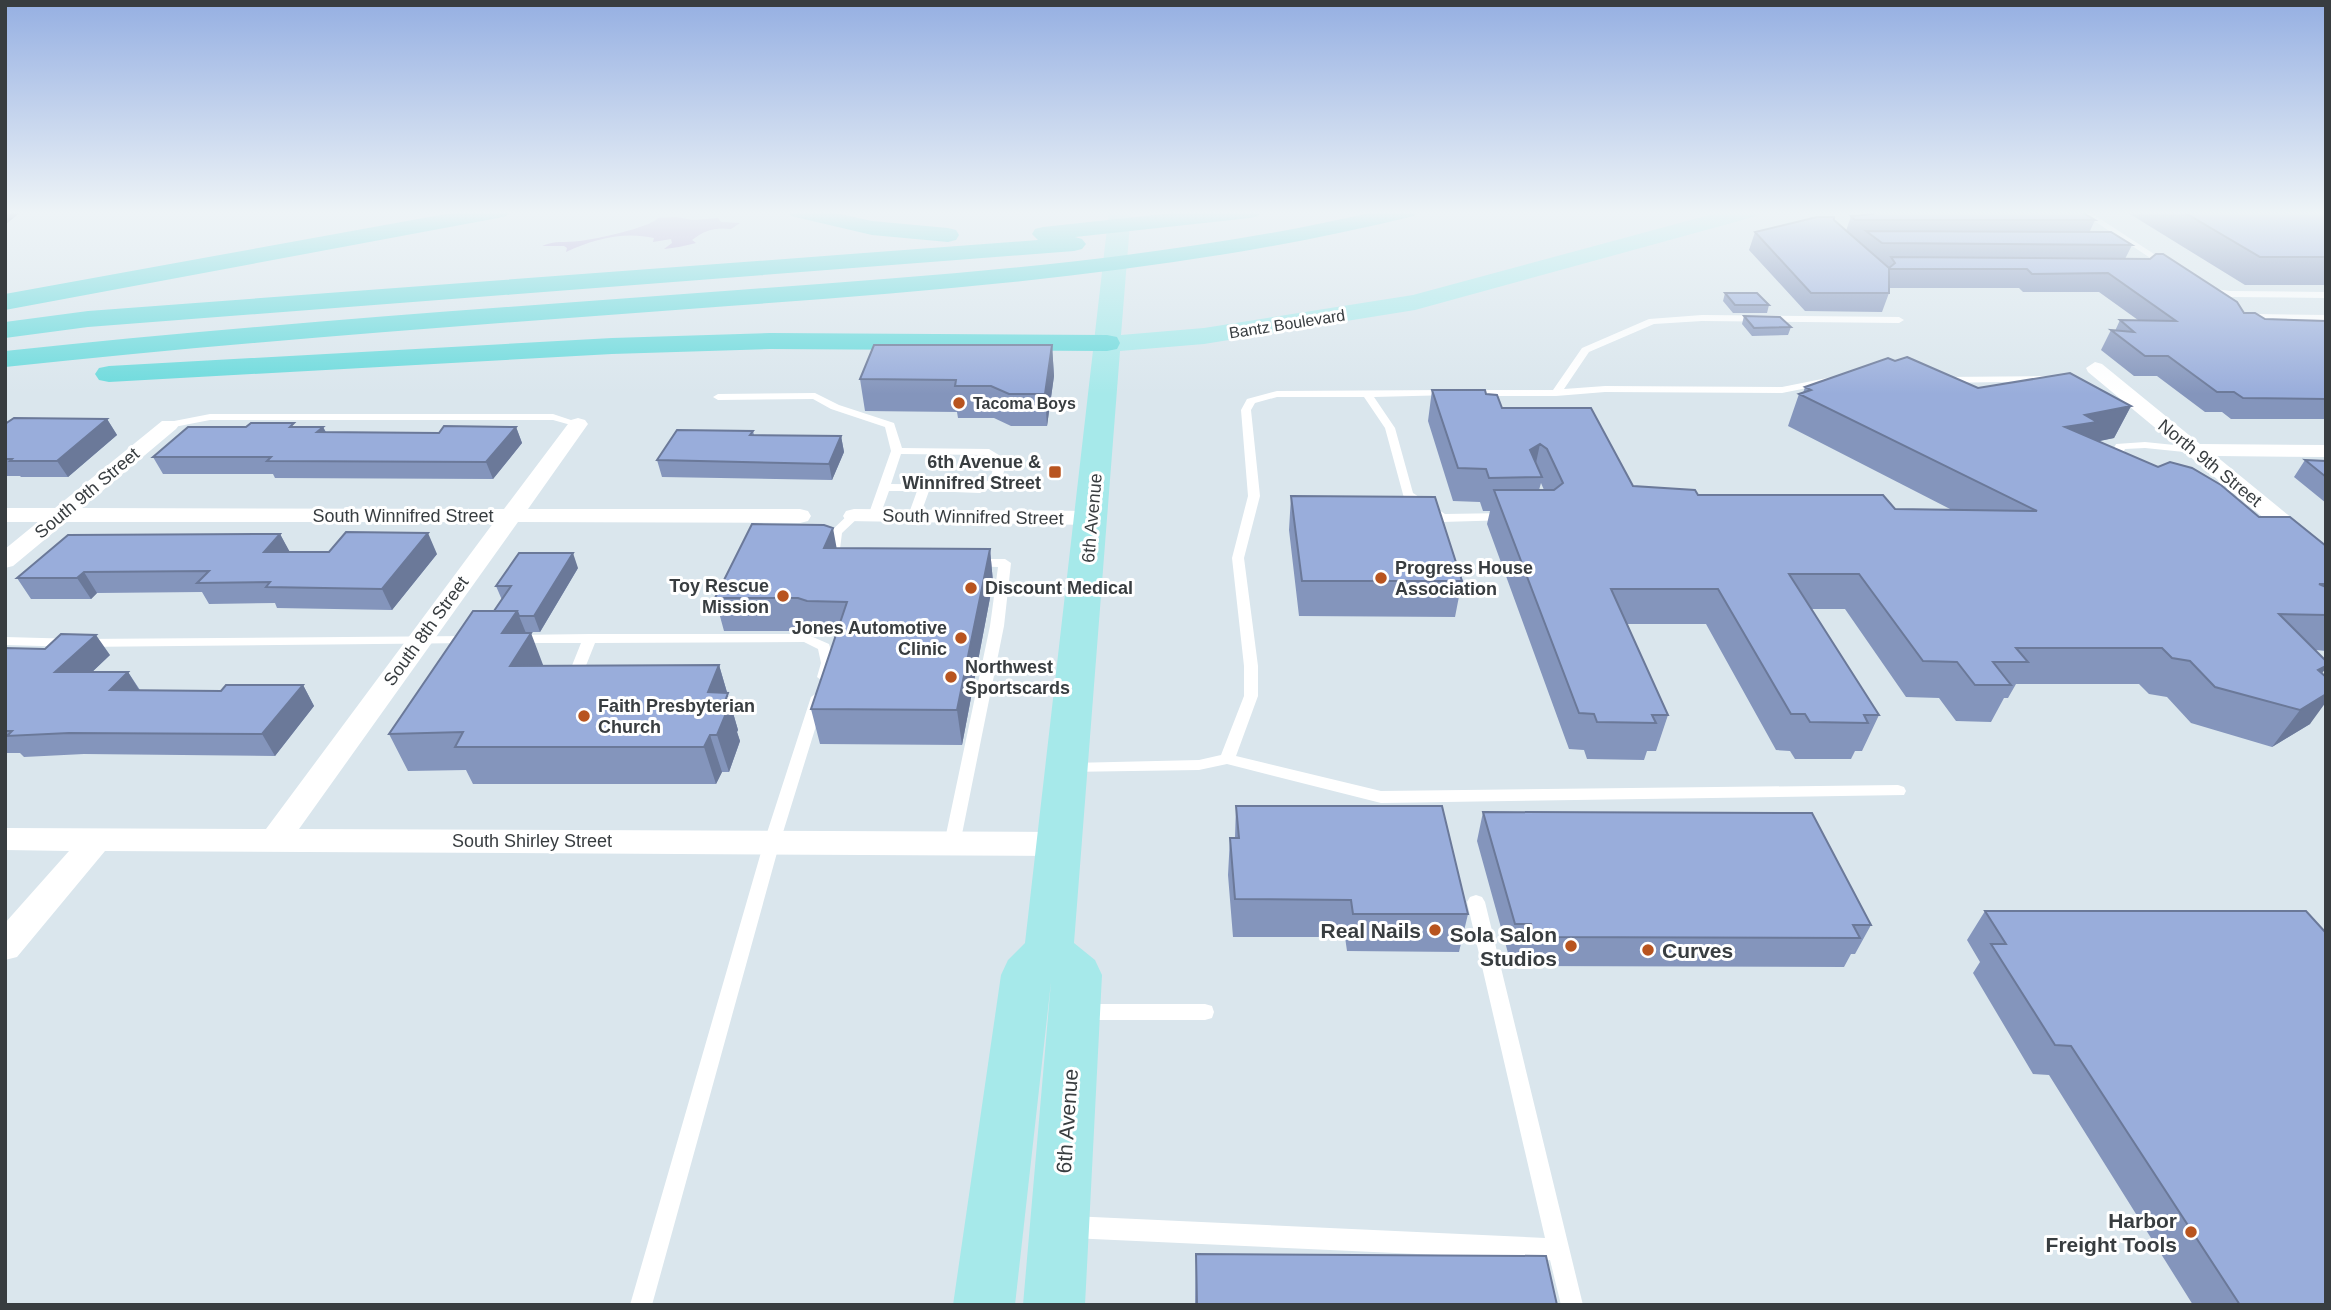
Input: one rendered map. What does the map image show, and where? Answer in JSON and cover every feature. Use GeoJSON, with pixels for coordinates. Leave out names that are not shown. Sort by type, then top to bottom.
{"type":"FeatureCollection","features":[{"type":"Feature","properties":{"kind":"highway"},"geometry":{"type":"LineString","coordinates":[[5,302],[167,272]]}},
{"type":"Feature","properties":{"kind":"highway"},"geometry":{"type":"LineString","coordinates":[[5,330],[88,319],[650,272]]}},
{"type":"Feature","properties":{"kind":"highway"},"geometry":{"type":"LineString","coordinates":[[5,359],[409,323],[998,278],[1043,272]]}},
{"type":"Feature","properties":{"kind":"highway"},"geometry":{"type":"LineString","coordinates":[[5,382],[202,368],[638,345],[770,341],[1107,343]]}},
{"type":"Feature","properties":{"kind":"main road","name":"6th Avenue"},"geometry":{"type":"LineString","coordinates":[[1054,1305],[1026,1227],[1026,975],[1049,950],[1114,272]]}},
{"type":"Feature","properties":{"kind":"main road","name":"Bantz Boulevard"},"geometry":{"type":"LineString","coordinates":[[1107,343],[1145,343],[1204,336],[1415,302],[1525,272]]}},
{"type":"Feature","properties":{"kind":"main road","name":"6th Avenue"},"geometry":{"type":"LineString","coordinates":[[984,1305],[1026,1227],[1075,1012],[1077,975],[1049,950]]}},
{"type":"Feature","properties":{"kind":"street"},"geometry":{"type":"LineString","coordinates":[[2238,326],[2238,319],[2326,320]]}},
{"type":"Feature","properties":{"kind":"street","name":"North 9th Street"},"geometry":{"type":"LineString","coordinates":[[2095,368],[2326,558]]}},
{"type":"Feature","properties":{"kind":"street","name":"South 8th Street"},"geometry":{"type":"LineString","coordinates":[[275,839],[508,516],[578,424]]}},
{"type":"Feature","properties":{"kind":"street","name":"South 9th Street"},"geometry":{"type":"LineString","coordinates":[[5,561],[169,425]]}},
{"type":"Feature","properties":{"kind":"street"},"geometry":{"type":"LineString","coordinates":[[2194,450],[2326,451]]}},
{"type":"Feature","properties":{"kind":"street","name":"South Winnifred Street"},"geometry":{"type":"LineString","coordinates":[[5,515],[800,516]]}},
{"type":"Feature","properties":{"kind":"street","name":"South Winnifred Street"},"geometry":{"type":"LineString","coordinates":[[864,516],[1092,519]]}},
{"type":"Feature","properties":{"kind":"street","name":"South Shirley Street"},"geometry":{"type":"LineString","coordinates":[[5,839],[1059,844]]}},
{"type":"Feature","properties":{"kind":"street"},"geometry":{"type":"LineString","coordinates":[[5,947],[97,839]]}},
{"type":"Feature","properties":{"kind":"lane"},"geometry":{"type":"LineString","coordinates":[[2177,272],[2183,276]]}},
{"type":"Feature","properties":{"kind":"lane"},"geometry":{"type":"LineString","coordinates":[[2197,285],[2225,294],[2326,295]]}},
{"type":"Feature","properties":{"kind":"lane"},"geometry":{"type":"LineString","coordinates":[[1556,393],[1585,350],[1652,321],[1702,318],[1899,320]]}},
{"type":"Feature","properties":{"kind":"lane"},"geometry":{"type":"LineString","coordinates":[[1926,380],[2064,379]]}},
{"type":"Feature","properties":{"kind":"lane"},"geometry":{"type":"LineString","coordinates":[[1227,759],[1251,696],[1251,666],[1238,558],[1254,496],[1245,411],[1251,401],[1277,394],[1556,393],[1605,389],[1782,390],[1844,380]]}},
{"type":"Feature","properties":{"kind":"lane"},"geometry":{"type":"LineString","coordinates":[[1367,394],[1390,428],[1408,495],[1442,518],[1521,517]]}},
{"type":"Feature","properties":{"kind":"lane"},"geometry":{"type":"LineString","coordinates":[[718,397],[815,397],[835,407],[890,425],[897,451],[885,487],[864,516],[836,532],[833,551],[847,557]]}},
{"type":"Feature","properties":{"kind":"lane"},"geometry":{"type":"LineString","coordinates":[[169,425],[210,417],[553,417],[578,424]]}},
{"type":"Feature","properties":{"kind":"lane"},"geometry":{"type":"LineString","coordinates":[[2143,473],[2121,458],[2118,452],[2120,446],[2145,445],[2194,450]]}},
{"type":"Feature","properties":{"kind":"lane"},"geometry":{"type":"LineString","coordinates":[[885,487],[980,489],[995,482],[1000,460],[989,452],[897,451]]}},
{"type":"Feature","properties":{"kind":"lane"},"geometry":{"type":"LineString","coordinates":[[914,516],[923,489]]}},
{"type":"Feature","properties":{"kind":"lane"},"geometry":{"type":"LineString","coordinates":[[2302,557],[2326,566]]}},
{"type":"Feature","properties":{"kind":"lane"},"geometry":{"type":"LineString","coordinates":[[952,844],[997,626],[1005,563],[956,562]]}},
{"type":"Feature","properties":{"kind":"lane"},"geometry":{"type":"LineString","coordinates":[[576,673],[590,638]]}},
{"type":"Feature","properties":{"kind":"lane"},"geometry":{"type":"LineString","coordinates":[[5,641],[79,643],[806,638],[824,647],[828,663],[772,842],[641,1305]]}},
{"type":"Feature","properties":{"kind":"lane"},"geometry":{"type":"LineString","coordinates":[[1068,768],[1199,765],[1227,759],[1381,797],[1898,791]]}},
{"type":"Feature","properties":{"kind":"lane"},"geometry":{"type":"LineString","coordinates":[[1476,902],[1572,1305]]}},
{"type":"Feature","properties":{"kind":"lane"},"geometry":{"type":"LineString","coordinates":[[1075,1012],[1205,1012]]}},
{"type":"Feature","properties":{"kind":"lane"},"geometry":{"type":"LineString","coordinates":[[1026,1227],[1559,1250]]}},
{"type":"Feature","properties":{"kind":"building"},"geometry":{"type":"Polygon","coordinates":[[[1792,272],[1889,272],[1889,293],[1811,293],[1792,272]]]}},
{"type":"Feature","properties":{"kind":"building"},"geometry":{"type":"Polygon","coordinates":[[[2030,272],[2191,272],[2237,302],[2244,313],[2255,313],[2265,319],[2326,321],[2326,399],[2243,398],[2234,392],[2217,392],[2168,356],[2145,356],[2111,330],[2134,332],[2120,320],[2176,321],[2108,273],[2030,272]]]}},
{"type":"Feature","properties":{"kind":"building"},"geometry":{"type":"Polygon","coordinates":[[[1725,293],[1757,293],[1769,305],[1735,305],[1725,293]]]}},
{"type":"Feature","properties":{"kind":"building"},"geometry":{"type":"Polygon","coordinates":[[[1744,316],[1780,317],[1791,327],[1754,328],[1744,316]]]}},
{"type":"Feature","properties":{"kind":"building"},"geometry":{"type":"Polygon","coordinates":[[[874,345],[1052,345],[1045,394],[1009,394],[991,386],[955,386],[956,380],[860,379],[874,345]]]}},
{"type":"Feature","properties":{"kind":"building"},"geometry":{"type":"Polygon","coordinates":[[[1907,357],[1978,388],[2070,373],[2131,406],[2085,415],[2097,422],[2065,427],[2158,467],[2170,462],[2192,468],[2221,485],[2259,517],[2290,517],[2326,546],[2326,584],[2319,584],[2326,587],[2326,615],[2279,614],[2326,661],[2326,666],[2318,670],[2326,677],[2326,694],[2300,710],[2215,687],[2190,661],[2172,658],[2162,648],[2016,648],[2028,662],[1993,662],[2011,685],[1975,685],[1957,662],[1923,661],[1859,574],[1789,574],[1879,715],[1864,715],[1868,723],[1810,722],[1805,714],[1791,714],[1718,589],[1611,589],[1668,715],[1652,715],[1656,723],[1597,722],[1594,714],[1579,713],[1494,490],[1554,490],[1563,483],[1547,449],[1540,444],[1530,450],[1542,477],[1489,478],[1486,469],[1458,468],[1432,390],[1485,390],[1486,394],[1497,395],[1502,408],[1591,408],[1633,486],[1695,490],[1698,495],[1883,495],[1895,509],[2037,511],[1799,394],[1811,390],[1805,387],[1888,358],[1895,361],[1907,357]]]}},
{"type":"Feature","properties":{"kind":"building"},"geometry":{"type":"Polygon","coordinates":[[[14,418],[107,419],[57,461],[10,461],[12,459],[5,459],[5,424],[14,418]]]}},
{"type":"Feature","properties":{"kind":"building"},"geometry":{"type":"Polygon","coordinates":[[[251,423],[294,423],[290,427],[323,427],[317,432],[439,433],[444,426],[516,427],[486,462],[267,461],[271,457],[153,457],[188,427],[246,427],[251,423]]]}},
{"type":"Feature","properties":{"kind":"building"},"geometry":{"type":"Polygon","coordinates":[[[677,430],[753,431],[750,435],[841,436],[829,464],[657,460],[677,430]]]}},
{"type":"Feature","properties":{"kind":"building"},"geometry":{"type":"Polygon","coordinates":[[[2305,460],[2326,461],[2326,477],[2305,460]]]}},
{"type":"Feature","properties":{"kind":"building"},"geometry":{"type":"Polygon","coordinates":[[[1291,496],[1435,497],[1462,581],[1302,581],[1291,496]]]}},
{"type":"Feature","properties":{"kind":"building"},"geometry":{"type":"Polygon","coordinates":[[[752,524],[824,525],[833,528],[824,548],[990,549],[957,710],[811,709],[847,602],[807,601],[798,598],[715,598],[752,524]]]}},
{"type":"Feature","properties":{"kind":"building"},"geometry":{"type":"Polygon","coordinates":[[[346,532],[428,533],[382,589],[266,587],[270,582],[197,583],[209,571],[84,572],[77,578],[17,578],[68,535],[280,534],[264,552],[329,552],[346,532]]]}},
{"type":"Feature","properties":{"kind":"building"},"geometry":{"type":"Polygon","coordinates":[[[519,553],[573,553],[534,616],[519,616],[517,611],[494,611],[511,586],[496,586],[519,553]]]}},
{"type":"Feature","properties":{"kind":"building"},"geometry":{"type":"Polygon","coordinates":[[[473,611],[517,611],[502,633],[531,633],[510,666],[719,665],[708,692],[728,693],[724,704],[730,704],[717,735],[710,735],[704,747],[455,747],[463,732],[389,734],[473,611]]]}},
{"type":"Feature","properties":{"kind":"building"},"geometry":{"type":"Polygon","coordinates":[[[61,634],[96,635],[55,672],[128,672],[110,690],[221,691],[226,685],[303,685],[262,734],[69,733],[7,736],[12,731],[5,731],[5,648],[45,649],[61,634]]]}},
{"type":"Feature","properties":{"kind":"building"},"geometry":{"type":"Polygon","coordinates":[[[1236,806],[1442,806],[1468,914],[1353,914],[1351,900],[1235,899],[1230,838],[1239,838],[1236,806]]]}},
{"type":"Feature","properties":{"kind":"building"},"geometry":{"type":"Polygon","coordinates":[[[1483,812],[1812,813],[1871,925],[1853,925],[1860,938],[1534,937],[1531,924],[1515,924],[1483,812]]]}},
{"type":"Feature","properties":{"kind":"building"},"geometry":{"type":"Polygon","coordinates":[[[1985,911],[2306,911],[2326,933],[2326,1305],[2240,1305],[2071,1046],[2055,1045],[1991,944],[2006,944],[1985,911]]]}},
{"type":"Feature","properties":{"kind":"building"},"geometry":{"type":"Polygon","coordinates":[[[1196,1254],[1546,1256],[1557,1305],[1197,1305],[1196,1254]]]}},
{"type":"Feature","properties":{"kind":"place","name":"Tacoma Boys"},"geometry":{"type":"Point","coordinates":[959,403]}},
{"type":"Feature","properties":{"kind":"place","name":"6th Avenue & Winnifred Street"},"geometry":{"type":"Point","coordinates":[1055,472]}},
{"type":"Feature","properties":{"kind":"place","name":"Progress House Association"},"geometry":{"type":"Point","coordinates":[1381,578]}},
{"type":"Feature","properties":{"kind":"place","name":"Discount Medical"},"geometry":{"type":"Point","coordinates":[971,588]}},
{"type":"Feature","properties":{"kind":"place","name":"Toy Rescue Mission"},"geometry":{"type":"Point","coordinates":[783,596]}},
{"type":"Feature","properties":{"kind":"place","name":"Jones Automotive Clinic"},"geometry":{"type":"Point","coordinates":[961,638]}},
{"type":"Feature","properties":{"kind":"place","name":"Northwest Sportscards"},"geometry":{"type":"Point","coordinates":[951,677]}},
{"type":"Feature","properties":{"kind":"place","name":"Faith Presbyterian Church"},"geometry":{"type":"Point","coordinates":[584,716]}},
{"type":"Feature","properties":{"kind":"place","name":"Real Nails"},"geometry":{"type":"Point","coordinates":[1435,930]}},
{"type":"Feature","properties":{"kind":"place","name":"Sola Salon Studios"},"geometry":{"type":"Point","coordinates":[1571,946]}},
{"type":"Feature","properties":{"kind":"place","name":"Curves"},"geometry":{"type":"Point","coordinates":[1648,950]}},
{"type":"Feature","properties":{"kind":"place","name":"Harbor Freight Tools"},"geometry":{"type":"Point","coordinates":[2191,1232]}}]}
